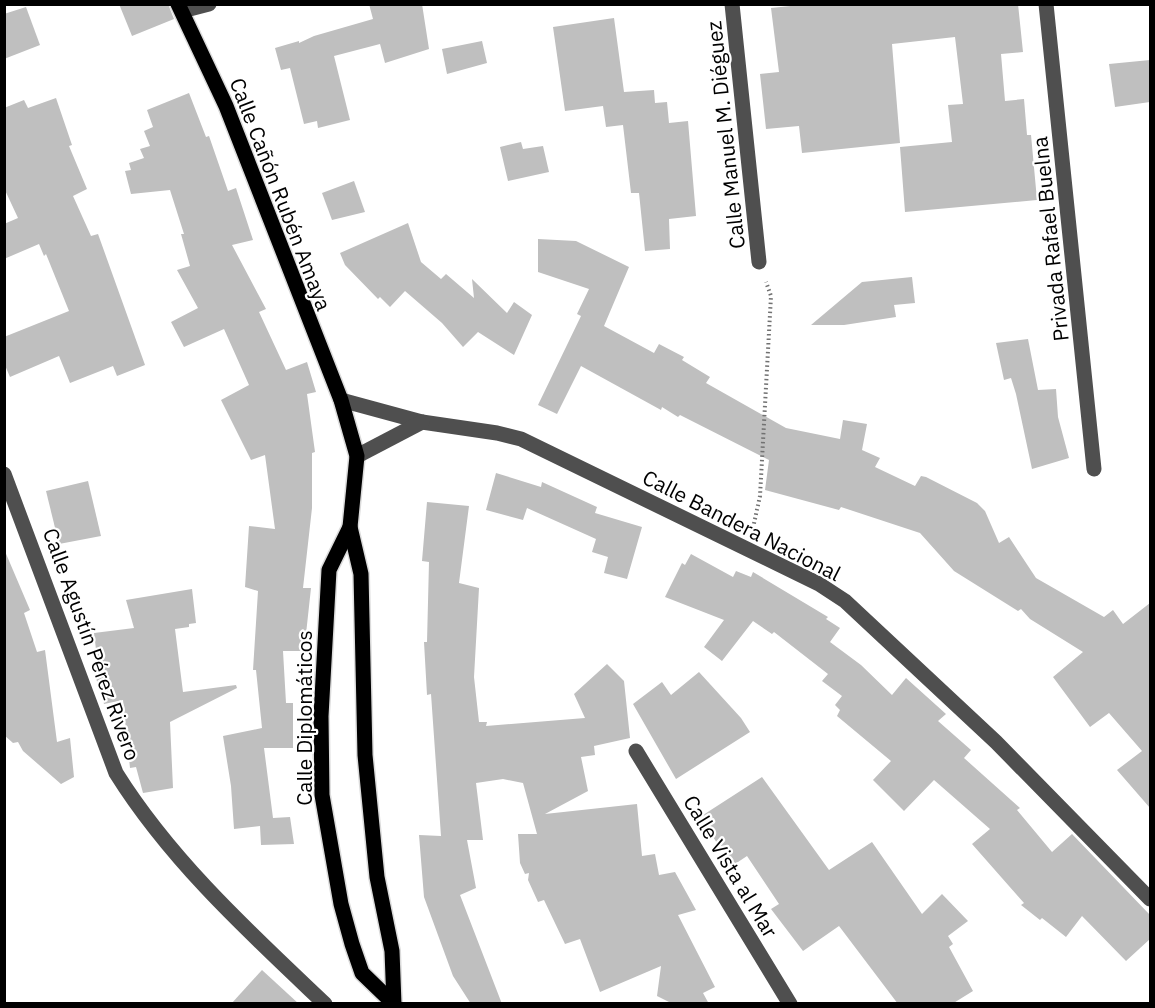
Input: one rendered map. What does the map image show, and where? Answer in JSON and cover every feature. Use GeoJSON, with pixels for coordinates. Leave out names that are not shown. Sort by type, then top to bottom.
{"type":"FeatureCollection","features":[{"type":"Feature","properties":{"kind":"main road","name":"Calle Cañón Rubén Amaya"},"geometry":{"type":"LineString","coordinates":[[180,8],[226,106],[341,400]]}},
{"type":"Feature","properties":{"kind":"main road","name":"Calle Diplomáticos"},"geometry":{"type":"LineString","coordinates":[[341,400],[357,456],[350,527],[362,574],[365,755],[370,821],[392,951],[394,1004],[362,972],[352,944],[341,904],[322,795],[321,716],[329,570],[350,527]]}},
{"type":"Feature","properties":{"kind":"street"},"geometry":{"type":"LineString","coordinates":[[180,8],[209,4]]}},
{"type":"Feature","properties":{"kind":"street","name":"Calle Manuel M. Diéguez"},"geometry":{"type":"LineString","coordinates":[[732,4],[759,262]]}},
{"type":"Feature","properties":{"kind":"street","name":"Privada Rafael Buelna"},"geometry":{"type":"LineString","coordinates":[[1047,4],[1094,469]]}},
{"type":"Feature","properties":{"kind":"street","name":"Calle Bandera Nacional"},"geometry":{"type":"LineString","coordinates":[[341,400],[422,422],[497,433],[521,439],[819,584],[845,601],[996,742],[1150,900]]}},
{"type":"Feature","properties":{"kind":"street"},"geometry":{"type":"LineString","coordinates":[[357,456],[422,422]]}},
{"type":"Feature","properties":{"kind":"street","name":"Calle Agustín Pérez Rivero"},"geometry":{"type":"LineString","coordinates":[[4,474],[116,773],[137,806],[180,858],[325,1004]]}},
{"type":"Feature","properties":{"kind":"street","name":"Calle Vista al Mar"},"geometry":{"type":"LineString","coordinates":[[636,751],[790,1004]]}},
{"type":"Feature","properties":{"kind":"path"},"geometry":{"type":"LineString","coordinates":[[748,550],[760,496],[771,296]]}},
{"type":"Feature","properties":{"kind":"building"},"geometry":{"type":"Polygon","coordinates":[[[119,4],[168,4],[174,19],[132,36],[119,4]]]}},
{"type":"Feature","properties":{"kind":"building"},"geometry":{"type":"Polygon","coordinates":[[[369,4],[422,4],[429,49],[385,63],[380,44],[334,56],[350,120],[318,128],[317,121],[304,124],[290,68],[281,70],[275,48],[299,41],[299,43],[314,36],[373,19],[369,4]]]}},
{"type":"Feature","properties":{"kind":"building"},"geometry":{"type":"Polygon","coordinates":[[[810,4],[1018,4],[1023,52],[1001,54],[1005,101],[1024,99],[1027,135],[1031,135],[1037,200],[905,212],[900,147],[952,142],[948,105],[963,104],[955,37],[892,44],[900,143],[802,153],[799,126],[766,129],[760,74],[779,72],[771,8],[810,4]]]}},
{"type":"Feature","properties":{"kind":"building"},"geometry":{"type":"Polygon","coordinates":[[[26,7],[40,45],[4,59],[4,14],[26,7]]]}},
{"type":"Feature","properties":{"kind":"building"},"geometry":{"type":"Polygon","coordinates":[[[614,18],[624,92],[654,90],[655,103],[667,102],[669,123],[688,121],[696,216],[669,219],[670,249],[645,251],[639,193],[631,193],[623,125],[606,127],[603,106],[565,111],[553,27],[614,18]]]}},
{"type":"Feature","properties":{"kind":"building"},"geometry":{"type":"Polygon","coordinates":[[[482,41],[487,63],[447,74],[442,49],[482,41]]]}},
{"type":"Feature","properties":{"kind":"building"},"geometry":{"type":"Polygon","coordinates":[[[1150,60],[1150,102],[1115,107],[1109,64],[1150,60]]]}},
{"type":"Feature","properties":{"kind":"building"},"geometry":{"type":"Polygon","coordinates":[[[189,93],[206,137],[209,136],[228,191],[236,188],[253,240],[232,245],[266,309],[259,312],[286,370],[307,362],[316,392],[307,394],[315,452],[312,453],[312,508],[303,588],[311,588],[306,634],[303,634],[302,651],[283,651],[286,703],[293,703],[293,748],[264,748],[273,818],[290,817],[294,844],[261,845],[260,826],[234,829],[231,786],[223,736],[262,728],[256,670],[253,670],[258,591],[245,587],[249,526],[275,529],[265,455],[251,460],[221,400],[249,385],[224,329],[184,347],[171,322],[198,308],[177,270],[190,266],[181,234],[184,234],[170,190],[131,194],[125,171],[131,170],[129,163],[144,158],[140,149],[150,146],[144,131],[153,127],[147,110],[189,93]]]}},
{"type":"Feature","properties":{"kind":"building"},"geometry":{"type":"Polygon","coordinates":[[[56,98],[72,145],[69,146],[87,189],[73,196],[91,236],[98,234],[145,365],[117,376],[113,366],[70,383],[59,356],[10,377],[4,363],[4,337],[69,311],[46,254],[44,256],[39,244],[4,259],[4,224],[18,218],[4,188],[4,108],[24,100],[28,108],[56,98]]]}},
{"type":"Feature","properties":{"kind":"building"},"geometry":{"type":"Polygon","coordinates":[[[521,142],[523,149],[543,146],[549,172],[508,181],[500,147],[521,142]]]}},
{"type":"Feature","properties":{"kind":"building"},"geometry":{"type":"Polygon","coordinates":[[[354,181],[365,212],[332,220],[322,193],[354,181]]]}},
{"type":"Feature","properties":{"kind":"building"},"geometry":{"type":"Polygon","coordinates":[[[408,223],[421,262],[441,279],[446,274],[474,298],[472,279],[507,313],[514,302],[532,315],[514,355],[478,332],[463,347],[442,323],[405,291],[390,307],[380,297],[378,299],[345,265],[340,253],[408,223]]]}},
{"type":"Feature","properties":{"kind":"building"},"geometry":{"type":"Polygon","coordinates":[[[538,239],[576,241],[629,267],[604,326],[654,353],[659,344],[684,357],[682,360],[710,377],[706,383],[786,428],[840,439],[843,420],[867,424],[862,450],[880,458],[875,467],[915,486],[921,476],[926,477],[977,503],[985,511],[999,543],[1009,537],[1036,578],[1104,617],[1113,610],[1123,624],[1150,603],[1150,808],[1117,770],[1142,751],[1109,713],[1090,727],[1053,677],[1083,652],[1030,619],[1021,609],[1018,611],[954,571],[920,533],[841,507],[839,510],[765,490],[769,460],[680,415],[678,417],[662,407],[661,410],[581,366],[557,414],[538,405],[581,316],[577,314],[589,289],[538,272],[538,239]]]}},
{"type":"Feature","properties":{"kind":"building"},"geometry":{"type":"Polygon","coordinates":[[[912,277],[915,303],[894,305],[896,317],[844,325],[811,325],[862,282],[912,277]]]}},
{"type":"Feature","properties":{"kind":"building"},"geometry":{"type":"Polygon","coordinates":[[[1028,339],[1038,390],[1056,389],[1058,417],[1069,458],[1032,469],[1016,394],[1011,378],[1004,380],[996,343],[1028,339]]]}},
{"type":"Feature","properties":{"kind":"building"},"geometry":{"type":"Polygon","coordinates":[[[496,473],[541,487],[542,482],[597,507],[595,513],[642,527],[627,579],[604,573],[608,557],[592,552],[596,539],[527,508],[523,520],[486,510],[496,473]]]}},
{"type":"Feature","properties":{"kind":"building"},"geometry":{"type":"Polygon","coordinates":[[[88,481],[101,536],[59,544],[46,491],[88,481]]]}},
{"type":"Feature","properties":{"kind":"building"},"geometry":{"type":"Polygon","coordinates":[[[427,502],[469,506],[459,583],[479,588],[474,677],[479,722],[487,722],[486,726],[585,718],[574,694],[607,664],[624,681],[630,738],[594,746],[595,755],[581,757],[588,791],[545,814],[637,804],[642,856],[655,854],[659,875],[675,872],[696,910],[678,915],[715,987],[703,993],[709,1004],[673,1004],[657,996],[661,966],[600,992],[580,939],[565,944],[544,900],[538,902],[528,880],[529,873],[525,874],[520,863],[518,834],[537,834],[523,783],[503,779],[476,783],[483,840],[467,840],[476,888],[460,895],[502,1004],[471,1004],[453,976],[424,897],[419,835],[441,836],[431,694],[427,695],[424,642],[427,642],[429,562],[422,561],[427,502]]]}},
{"type":"Feature","properties":{"kind":"building"},"geometry":{"type":"Polygon","coordinates":[[[4,549],[30,610],[24,613],[37,652],[45,650],[57,742],[70,738],[74,777],[61,784],[23,751],[18,742],[13,743],[4,735],[4,549]]]}},
{"type":"Feature","properties":{"kind":"building"},"geometry":{"type":"Polygon","coordinates":[[[691,554],[733,577],[736,571],[751,577],[753,572],[828,617],[826,619],[840,628],[830,642],[861,665],[892,695],[906,678],[946,714],[938,721],[971,750],[964,758],[1020,808],[1017,810],[1052,852],[1072,834],[1150,915],[1150,939],[1126,961],[1082,916],[1066,937],[1042,918],[1040,920],[1021,905],[1024,903],[972,844],[990,829],[934,780],[904,811],[873,780],[891,761],[837,716],[840,710],[835,705],[842,696],[822,681],[828,674],[774,632],[772,634],[753,621],[722,661],[704,647],[724,620],[665,597],[682,563],[685,565],[691,554]]]}},
{"type":"Feature","properties":{"kind":"building"},"geometry":{"type":"Polygon","coordinates":[[[192,589],[196,623],[189,624],[189,627],[175,629],[183,692],[236,685],[237,688],[170,722],[173,788],[143,793],[136,767],[130,768],[123,700],[104,704],[95,675],[99,674],[94,633],[134,628],[126,600],[192,589]]]}},
{"type":"Feature","properties":{"kind":"building"},"geometry":{"type":"Polygon","coordinates":[[[699,672],[741,718],[750,732],[676,779],[633,704],[662,682],[671,695],[699,672]]]}},
{"type":"Feature","properties":{"kind":"building"},"geometry":{"type":"Polygon","coordinates":[[[762,777],[829,870],[872,842],[922,914],[942,894],[968,921],[948,936],[953,944],[949,947],[973,991],[952,1004],[898,1004],[839,926],[803,951],[771,909],[779,904],[747,856],[732,866],[700,817],[762,777]]]}},
{"type":"Feature","properties":{"kind":"building"},"geometry":{"type":"Polygon","coordinates":[[[262,970],[299,1004],[231,1004],[262,970]]]}}]}
